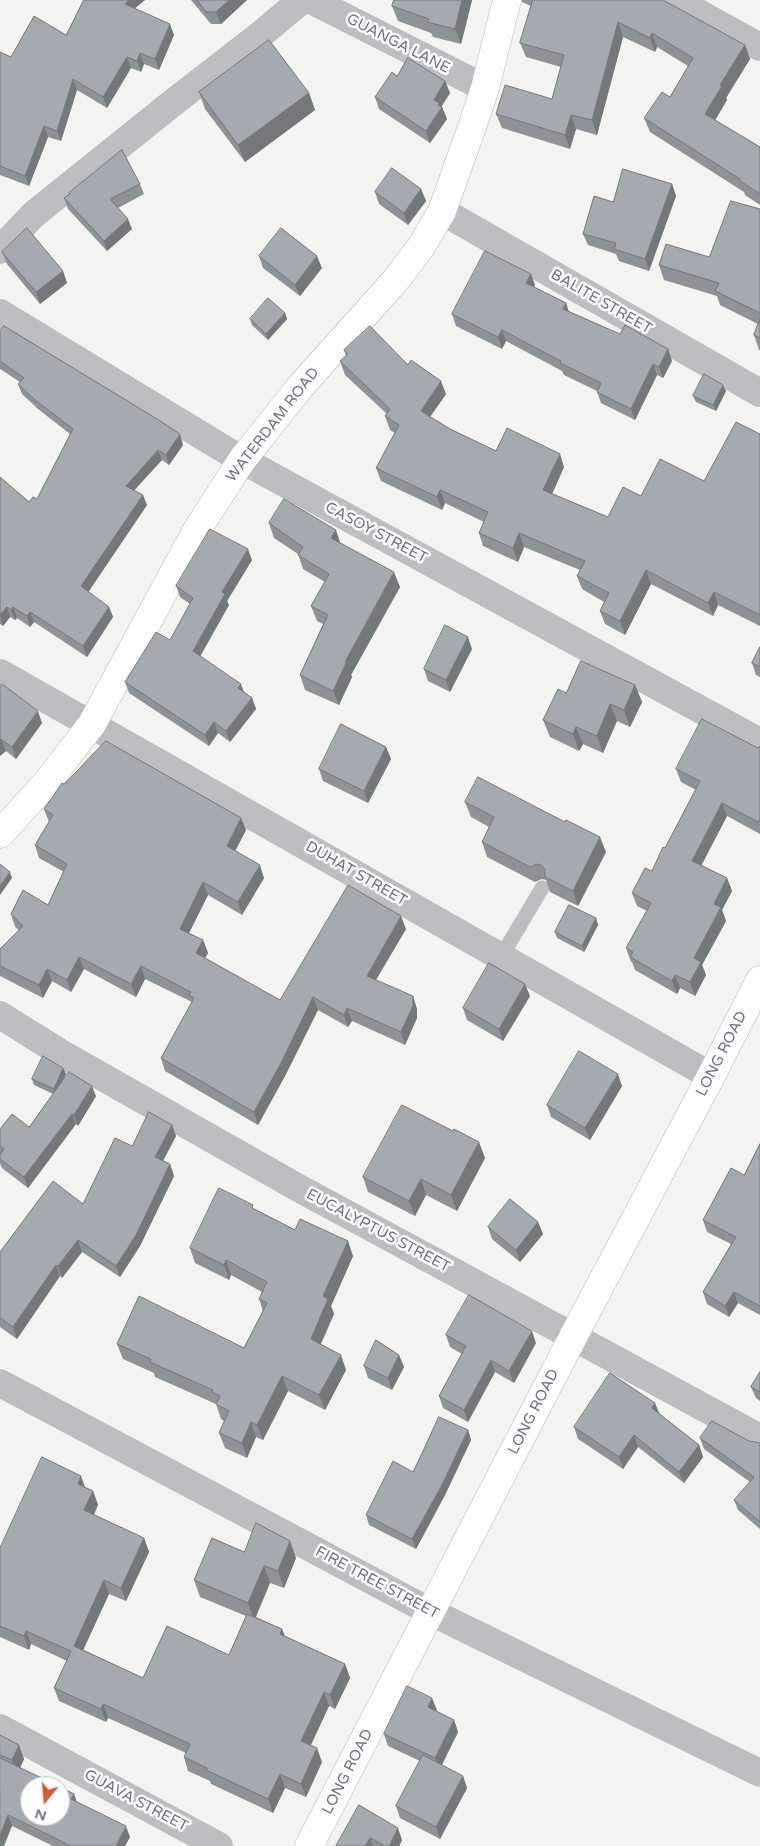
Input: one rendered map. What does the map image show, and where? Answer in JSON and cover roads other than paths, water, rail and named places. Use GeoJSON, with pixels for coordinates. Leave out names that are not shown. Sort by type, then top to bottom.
{"type":"FeatureCollection","features":[{"type":"Feature","properties":{"kind":"street"},"geometry":{"type":"LineString","coordinates":[[0,250],[40,209],[302,0]]}},
{"type":"Feature","properties":{"kind":"street","name":"GUANGA LANE"},"geometry":{"type":"LineString","coordinates":[[311,0],[486,88]]}},
{"type":"Feature","properties":{"kind":"street","name":"WATERDAM ROAD"},"geometry":{"type":"LineString","coordinates":[[0,834],[48,781],[92,724],[197,530],[242,460],[300,387],[395,282],[421,247],[442,211],[486,88],[506,0]]}},
{"type":"Feature","properties":{"kind":"street"},"geometry":{"type":"LineString","coordinates":[[675,0],[760,47]]}},
{"type":"Feature","properties":{"kind":"street","name":"BALITE STREET"},"geometry":{"type":"LineString","coordinates":[[442,211],[760,393]]}},
{"type":"Feature","properties":{"kind":"street","name":"CASOY STREET"},"geometry":{"type":"LineString","coordinates":[[0,313],[242,460],[760,742]]}},
{"type":"Feature","properties":{"kind":"street","name":"DUHAT STREET"},"geometry":{"type":"LineString","coordinates":[[0,673],[711,1076]]}},
{"type":"Feature","properties":{"kind":"street","name":"LONG ROAD"},"geometry":{"type":"LineString","coordinates":[[310,1846],[760,980]]}},
{"type":"Feature","properties":{"kind":"street","name":"EUCALYPTUS STREET"},"geometry":{"type":"LineString","coordinates":[[0,1015],[64,1055],[295,1186],[760,1438]]}},
{"type":"Feature","properties":{"kind":"street","name":"FIRE TREE STREET"},"geometry":{"type":"LineString","coordinates":[[0,1383],[431,1612],[760,1772]]}},
{"type":"Feature","properties":{"kind":"street","name":"GUAVA STREET"},"geometry":{"type":"LineString","coordinates":[[0,1728],[219,1846]]}},
{"type":"Feature","properties":{"kind":"lane"},"geometry":{"type":"LineString","coordinates":[[501,957],[542,888]]}}]}
